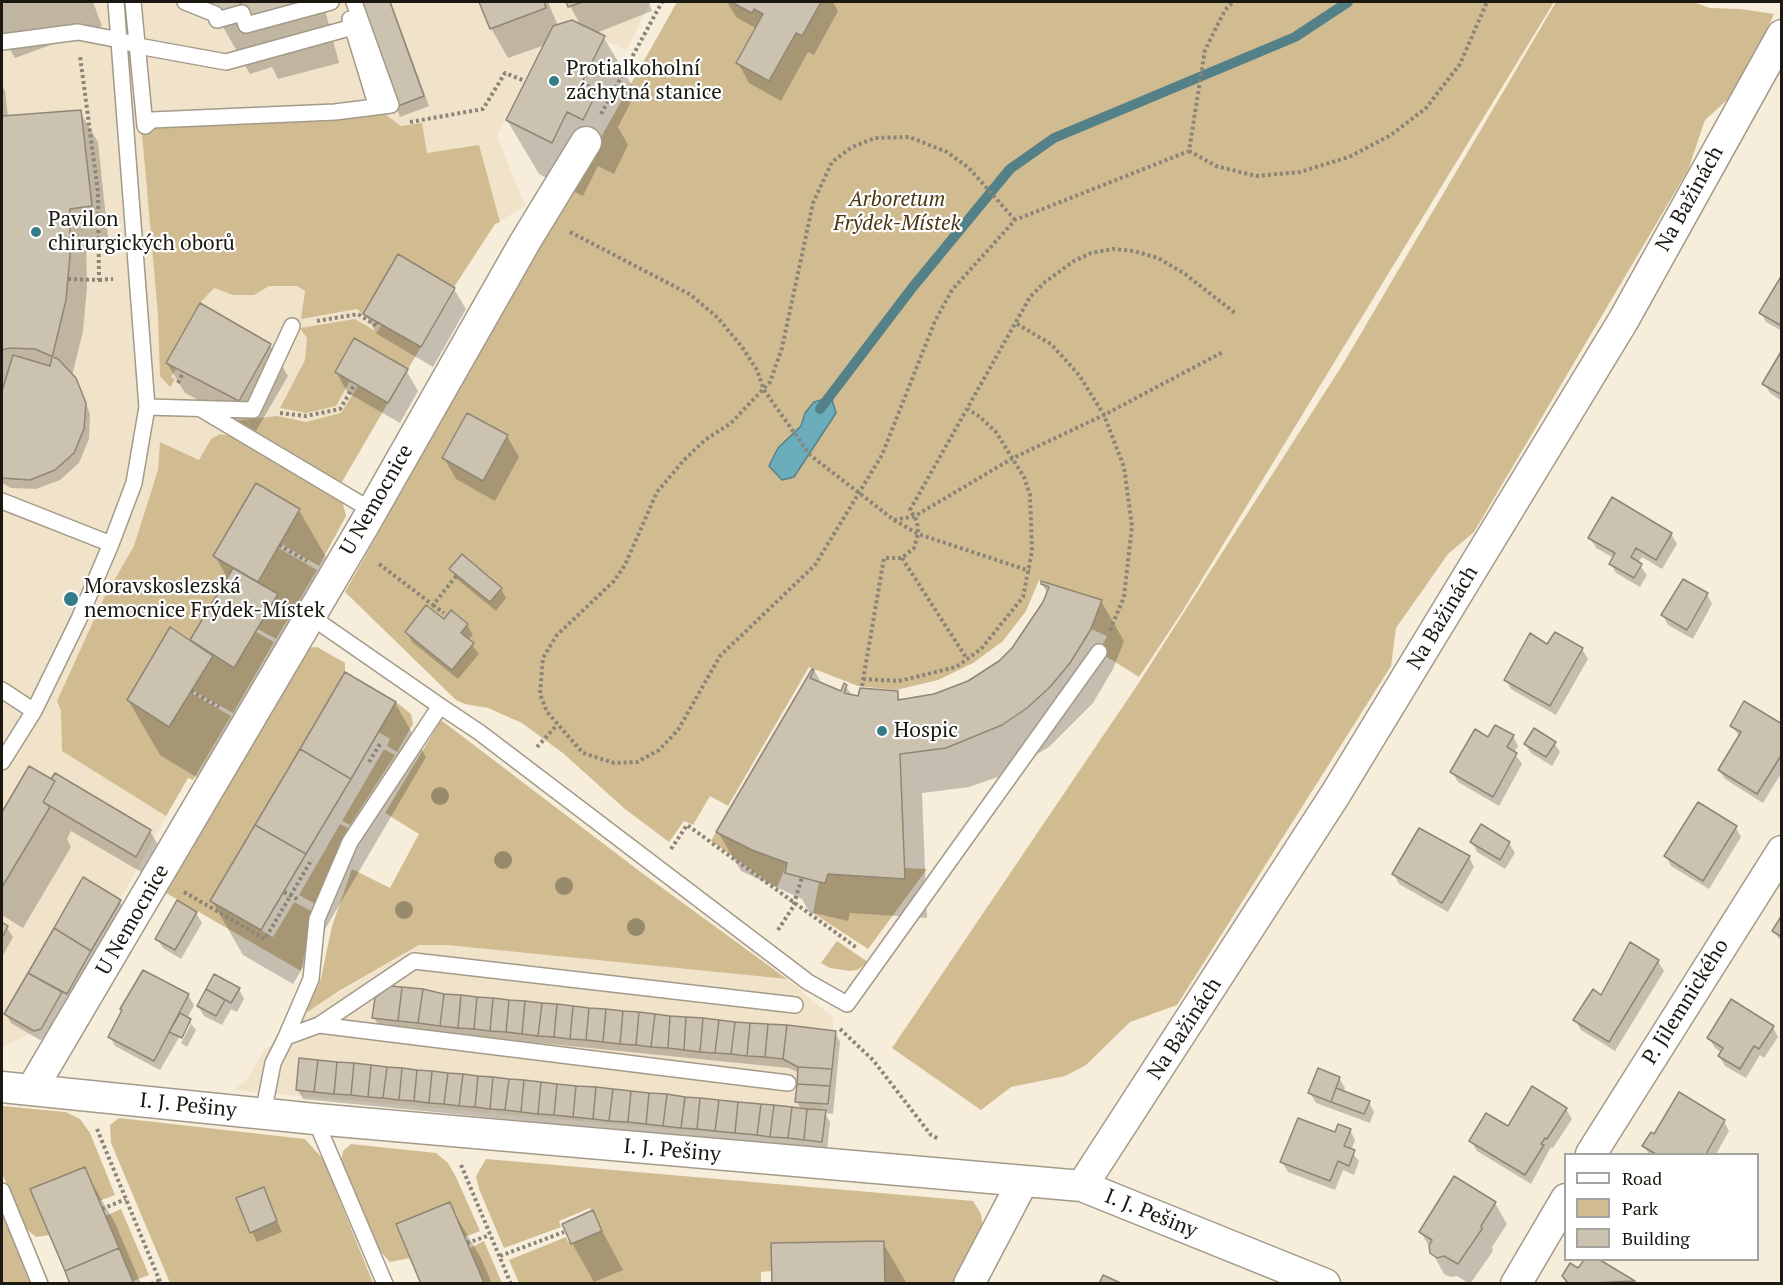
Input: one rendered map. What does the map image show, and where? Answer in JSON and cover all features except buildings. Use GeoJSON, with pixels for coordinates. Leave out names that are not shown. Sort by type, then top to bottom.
{"type":"FeatureCollection","features":[{"type":"Feature","properties":{"kind":"street","name":"Na Bažinách"},"geometry":{"type":"LineString","coordinates":[[1082,1186],[1341,785],[1623,321],[1782,35]]}},
{"type":"Feature","properties":{"kind":"street","name":"U Nemocnice"},"geometry":{"type":"LineString","coordinates":[[32,1089],[586,142]]}},
{"type":"Feature","properties":{"kind":"street","name":"P. Jilemnického"},"geometry":{"type":"LineString","coordinates":[[1592,1153],[1782,851]]}},
{"type":"Feature","properties":{"kind":"street","name":"I. J. Pešiny"},"geometry":{"type":"LineString","coordinates":[[2,1087],[315,1119],[1082,1186],[1325,1284]]}},
{"type":"Feature","properties":{"kind":"street"},"geometry":{"type":"LineString","coordinates":[[969,1284],[1023,1181]]}},
{"type":"Feature","properties":{"kind":"street"},"geometry":{"type":"LineString","coordinates":[[1516,1284],[1564,1201]]}},
{"type":"Feature","properties":{"kind":"lane"},"geometry":{"type":"LineString","coordinates":[[2,762],[33,711],[79,619],[111,544],[135,483],[147,407],[116,2]]}},
{"type":"Feature","properties":{"kind":"lane"},"geometry":{"type":"LineString","coordinates":[[133,2],[145,126],[152,120],[335,112],[391,105],[354,2]]}},
{"type":"Feature","properties":{"kind":"lane"},"geometry":{"type":"LineString","coordinates":[[185,2],[215,14],[217,20],[242,13],[246,26],[331,2]]}},
{"type":"Feature","properties":{"kind":"lane"},"geometry":{"type":"LineString","coordinates":[[345,2],[378,105]]}},
{"type":"Feature","properties":{"kind":"lane"},"geometry":{"type":"LineString","coordinates":[[2,42],[78,32],[138,46],[226,62],[353,27]]}},
{"type":"Feature","properties":{"kind":"lane"},"geometry":{"type":"LineString","coordinates":[[147,407],[253,410],[292,326]]}},
{"type":"Feature","properties":{"kind":"lane"},"geometry":{"type":"LineString","coordinates":[[201,409],[371,510]]}},
{"type":"Feature","properties":{"kind":"lane"},"geometry":{"type":"LineString","coordinates":[[2,501],[111,544]]}},
{"type":"Feature","properties":{"kind":"lane"},"geometry":{"type":"LineString","coordinates":[[310,616],[488,738],[808,982],[847,1004],[1099,652]]}},
{"type":"Feature","properties":{"kind":"lane"},"geometry":{"type":"LineString","coordinates":[[2,690],[33,711]]}},
{"type":"Feature","properties":{"kind":"lane"},"geometry":{"type":"LineString","coordinates":[[263,1114],[273,1063],[312,979],[318,919],[350,842],[440,706]]}},
{"type":"Feature","properties":{"kind":"lane"},"geometry":{"type":"LineString","coordinates":[[286,1037],[319,1025],[414,961],[795,1005]]}},
{"type":"Feature","properties":{"kind":"lane"},"geometry":{"type":"LineString","coordinates":[[319,1025],[788,1083]]}},
{"type":"Feature","properties":{"kind":"lane"},"geometry":{"type":"LineString","coordinates":[[315,1119],[385,1284]]}},
{"type":"Feature","properties":{"kind":"lane"},"geometry":{"type":"LineString","coordinates":[[2,1191],[40,1284]]}},
{"type":"Feature","properties":{"kind":"path"},"geometry":{"type":"LineString","coordinates":[[586,142],[662,2]]}},
{"type":"Feature","properties":{"kind":"path"},"geometry":{"type":"LineString","coordinates":[[1189,151],[1205,50],[1225,10],[1233,2]]}},
{"type":"Feature","properties":{"kind":"path"},"geometry":{"type":"LineString","coordinates":[[1189,151],[1216,166],[1256,176],[1300,172],[1349,157],[1391,135],[1426,108],[1460,64],[1487,2]]}},
{"type":"Feature","properties":{"kind":"path"},"geometry":{"type":"LineString","coordinates":[[68,279],[99,280],[98,192],[78,32]]}},
{"type":"Feature","properties":{"kind":"path"},"geometry":{"type":"LineString","coordinates":[[378,105],[404,123],[483,109],[505,73],[525,81]]}},
{"type":"Feature","properties":{"kind":"path"},"geometry":{"type":"LineString","coordinates":[[1015,220],[985,184],[948,152],[909,137],[875,138],[852,147],[832,162],[813,203],[782,348],[770,382],[731,423],[705,440],[684,460],[657,492],[625,565],[614,581],[556,636],[543,658],[540,694],[557,725],[583,753],[614,763],[637,762],[659,750],[678,730],[720,656],[815,565],[882,455],[935,321],[952,290],[1015,220],[1189,151]]}},
{"type":"Feature","properties":{"kind":"path"},"geometry":{"type":"LineString","coordinates":[[541,216],[691,295],[718,318],[742,347],[757,370],[764,390],[780,416],[810,455],[894,520],[918,534],[1030,571]]}},
{"type":"Feature","properties":{"kind":"path"},"geometry":{"type":"LineString","coordinates":[[862,686],[884,558],[902,558],[914,548],[918,534],[915,516],[910,510],[1017,324],[1029,297],[1074,261],[1091,253],[1113,249],[1134,251],[1158,258],[1213,293],[1235,313]]}},
{"type":"Feature","properties":{"kind":"path"},"geometry":{"type":"LineString","coordinates":[[292,326],[358,314],[377,326],[378,322]]}},
{"type":"Feature","properties":{"kind":"path"},"geometry":{"type":"LineString","coordinates":[[1017,324],[1051,344],[1079,375],[1104,415],[1124,467],[1132,526],[1124,597],[1099,652]]}},
{"type":"Feature","properties":{"kind":"path"},"geometry":{"type":"LineString","coordinates":[[894,520],[915,516],[1013,458],[1104,415],[1223,352]]}},
{"type":"Feature","properties":{"kind":"path"},"geometry":{"type":"LineString","coordinates":[[253,410],[306,417],[340,409],[355,384]]}},
{"type":"Feature","properties":{"kind":"path"},"geometry":{"type":"LineString","coordinates":[[863,679],[899,681],[956,667],[981,649],[1023,597],[1030,571],[1032,551],[1030,495],[1024,477],[996,432],[968,409]]}},
{"type":"Feature","properties":{"kind":"path"},"geometry":{"type":"LineString","coordinates":[[353,543],[444,613]]}},
{"type":"Feature","properties":{"kind":"path"},"geometry":{"type":"LineString","coordinates":[[279,545],[309,562]]}},
{"type":"Feature","properties":{"kind":"path"},"geometry":{"type":"LineString","coordinates":[[902,558],[967,659]]}},
{"type":"Feature","properties":{"kind":"path"},"geometry":{"type":"LineString","coordinates":[[433,605],[457,575]]}},
{"type":"Feature","properties":{"kind":"path"},"geometry":{"type":"LineString","coordinates":[[191,691],[226,711]]}},
{"type":"Feature","properties":{"kind":"path"},"geometry":{"type":"LineString","coordinates":[[544,739],[557,725]]}},
{"type":"Feature","properties":{"kind":"path"},"geometry":{"type":"LineString","coordinates":[[526,743],[535,750]]}},
{"type":"Feature","properties":{"kind":"path"},"geometry":{"type":"LineString","coordinates":[[363,772],[380,744]]}},
{"type":"Feature","properties":{"kind":"path"},"geometry":{"type":"LineString","coordinates":[[661,844],[670,850],[687,825],[860,949]]}},
{"type":"Feature","properties":{"kind":"path"},"geometry":{"type":"LineString","coordinates":[[158,877],[265,939],[313,857]]}},
{"type":"Feature","properties":{"kind":"path"},"geometry":{"type":"LineString","coordinates":[[765,948],[794,903],[802,877]]}},
{"type":"Feature","properties":{"kind":"path"},"geometry":{"type":"LineString","coordinates":[[836,1025],[873,1060],[931,1135],[941,1140]]}},
{"type":"Feature","properties":{"kind":"path"},"geometry":{"type":"LineString","coordinates":[[83,1095],[160,1282],[151,1284]]}},
{"type":"Feature","properties":{"kind":"path"},"geometry":{"type":"LineString","coordinates":[[446,1131],[511,1284]]}},
{"type":"Feature","properties":{"kind":"path"},"geometry":{"type":"LineString","coordinates":[[102,1209],[126,1199]]}},
{"type":"Feature","properties":{"kind":"path"},"geometry":{"type":"LineString","coordinates":[[499,1256],[564,1232]]}},
{"type":"Feature","properties":{"kind":"path"},"geometry":{"type":"LineString","coordinates":[[467,1243],[490,1234]]}},
{"type":"Feature","properties":{"kind":"shaded area","name":"Moravskoslezská nemocnice Frýdek-Místek"},"geometry":{"type":"Polygon","coordinates":[[[2,2],[650,2],[626,51],[604,39],[582,82],[598,90],[583,120],[567,113],[552,143],[505,120],[497,136],[525,206],[495,224],[454,287],[335,495],[249,445],[76,704],[188,778],[67,994],[62,991],[41,1029],[2,1047],[2,2]]]}},
{"type":"Feature","properties":{"kind":"shaded area"},"geometry":{"type":"Polygon","coordinates":[[[419,945],[447,945],[787,979],[834,1018],[819,1140],[656,1128],[233,1090],[245,1082],[263,1052],[310,1010],[419,945]]]}},
{"type":"Feature","properties":{"kind":"green space","name":"Arboretum Frýdek-Místek"},"geometry":{"type":"Polygon","coordinates":[[[677,2],[1554,2],[1182,612],[1139,677],[1099,652],[1107,636],[1091,629],[1102,600],[1039,580],[1026,611],[1003,641],[973,663],[938,680],[896,690],[858,686],[809,667],[728,806],[710,796],[693,825],[684,821],[669,842],[625,809],[564,754],[522,723],[488,708],[456,700],[345,592],[677,2]]]}},
{"type":"Feature","properties":{"kind":"green space"},"geometry":{"type":"Polygon","coordinates":[[[1556,2],[1693,2],[1710,8],[1740,9],[1774,14],[1737,91],[1705,120],[1688,170],[1474,532],[1448,554],[1396,628],[1391,666],[1177,1005],[1130,1022],[1086,1065],[1065,1076],[1011,1087],[981,1110],[892,1048],[1138,684],[1343,364],[1556,2]]]}},
{"type":"Feature","properties":{"kind":"green space"},"geometry":{"type":"Polygon","coordinates":[[[375,107],[401,126],[422,123],[427,153],[479,145],[500,222],[495,224],[454,287],[398,254],[363,314],[357,309],[301,319],[305,291],[297,286],[269,286],[254,295],[233,295],[214,288],[200,303],[166,363],[176,369],[171,377],[175,379],[170,387],[160,376],[158,315],[142,133],[145,126],[375,107]]]}},
{"type":"Feature","properties":{"kind":"green space"},"geometry":{"type":"Polygon","coordinates":[[[355,319],[377,332],[382,324],[421,347],[408,369],[354,339],[335,372],[350,381],[336,406],[306,413],[280,408],[305,360],[307,338],[300,328],[355,319]]]}},
{"type":"Feature","properties":{"kind":"green space"},"geometry":{"type":"Polygon","coordinates":[[[358,386],[388,403],[340,485],[234,421],[277,416],[306,422],[341,413],[358,386]]]}},
{"type":"Feature","properties":{"kind":"green space"},"geometry":{"type":"Polygon","coordinates":[[[220,434],[236,437],[342,500],[346,516],[319,566],[280,543],[256,484],[213,556],[233,568],[190,640],[170,628],[127,701],[169,727],[191,693],[231,716],[193,780],[188,778],[166,816],[62,751],[61,711],[57,701],[104,598],[134,546],[158,470],[160,442],[199,460],[211,439],[220,434]]]}},
{"type":"Feature","properties":{"kind":"green space"},"geometry":{"type":"Polygon","coordinates":[[[277,547],[317,570],[276,639],[258,629],[278,594],[258,582],[277,547]]]}},
{"type":"Feature","properties":{"kind":"green space"},"geometry":{"type":"Polygon","coordinates":[[[256,632],[274,642],[233,713],[192,690],[213,656],[234,668],[256,632]]]}},
{"type":"Feature","properties":{"kind":"green space"},"geometry":{"type":"Polygon","coordinates":[[[317,647],[345,663],[345,673],[210,901],[273,937],[294,902],[313,912],[301,971],[161,890],[306,648],[317,647]]]}},
{"type":"Feature","properties":{"kind":"green space"},"geometry":{"type":"Polygon","coordinates":[[[396,702],[411,714],[413,724],[397,752],[387,746],[390,739],[378,732],[396,702]]]}},
{"type":"Feature","properties":{"kind":"green space"},"geometry":{"type":"Polygon","coordinates":[[[441,720],[642,873],[787,979],[447,945],[419,945],[339,991],[306,1013],[321,978],[332,926],[352,869],[390,888],[419,834],[385,813],[441,720]]]}},
{"type":"Feature","properties":{"kind":"green space"},"geometry":{"type":"Polygon","coordinates":[[[384,749],[395,755],[350,825],[342,821],[384,749]]]}},
{"type":"Feature","properties":{"kind":"green space"},"geometry":{"type":"Polygon","coordinates":[[[340,824],[348,828],[317,905],[299,895],[340,824]]]}},
{"type":"Feature","properties":{"kind":"green space"},"geometry":{"type":"Polygon","coordinates":[[[716,832],[752,850],[787,863],[777,888],[711,841],[716,832]]]}},
{"type":"Feature","properties":{"kind":"green space"},"geometry":{"type":"Polygon","coordinates":[[[905,868],[927,869],[868,949],[813,913],[819,882],[825,882],[828,874],[904,879],[905,868]]]}},
{"type":"Feature","properties":{"kind":"green space"},"geometry":{"type":"Polygon","coordinates":[[[837,941],[868,962],[857,970],[850,971],[830,968],[821,963],[837,941]]]}},
{"type":"Feature","properties":{"kind":"green space"},"geometry":{"type":"Polygon","coordinates":[[[2,1106],[66,1112],[80,1119],[90,1133],[115,1195],[99,1201],[85,1167],[31,1189],[50,1235],[36,1237],[24,1227],[2,1173],[2,1106]]]}},
{"type":"Feature","properties":{"kind":"green space"},"geometry":{"type":"Polygon","coordinates":[[[119,1118],[305,1139],[323,1159],[373,1283],[170,1283],[111,1143],[110,1125],[119,1118]]]}},
{"type":"Feature","properties":{"kind":"green space"},"geometry":{"type":"Polygon","coordinates":[[[351,1144],[436,1153],[448,1163],[456,1177],[480,1231],[465,1237],[450,1202],[396,1224],[410,1258],[390,1262],[379,1250],[341,1161],[343,1151],[351,1144]]]}},
{"type":"Feature","properties":{"kind":"green space"},"geometry":{"type":"Polygon","coordinates":[[[486,1159],[973,1201],[981,1214],[983,1228],[953,1283],[885,1283],[884,1241],[772,1243],[771,1271],[761,1272],[761,1283],[519,1283],[509,1260],[566,1237],[568,1242],[599,1228],[590,1208],[559,1221],[561,1227],[504,1248],[479,1189],[476,1176],[486,1159]]]}},
{"type":"Feature","properties":{"kind":"green space"},"geometry":{"type":"Polygon","coordinates":[[[121,1209],[149,1275],[133,1281],[105,1216],[121,1209]]]}},
{"type":"Feature","properties":{"kind":"green space"},"geometry":{"type":"Polygon","coordinates":[[[2,1211],[11,1233],[32,1283],[2,1283],[2,1211]]]}},
{"type":"Feature","properties":{"kind":"green space"},"geometry":{"type":"Polygon","coordinates":[[[484,1241],[502,1283],[484,1283],[470,1248],[484,1241]]]}},
{"type":"Feature","properties":{"kind":"water"},"geometry":{"type":"Polygon","coordinates":[[[828,398],[832,400],[836,413],[794,477],[782,480],[769,466],[778,448],[801,426],[805,413],[814,402],[828,398]]]}},
{"type":"Feature","properties":{"kind":"waterway"},"geometry":{"type":"LineString","coordinates":[[820,409],[912,288],[1010,169],[1054,138],[1295,37],[1348,2]]}},
{"type":"Feature","properties":{"kind":"place","name":"Protialkoholní záchytná stanice"},"geometry":{"type":"Point","coordinates":[554,81]}},
{"type":"Feature","properties":{"kind":"place","name":"Pavilon chirurgických oborů"},"geometry":{"type":"Point","coordinates":[36,232]}},
{"type":"Feature","properties":{"kind":"place","name":"Moravskoslezská nemocnice Frýdek-Místek"},"geometry":{"type":"Point","coordinates":[71,599]}},
{"type":"Feature","properties":{"kind":"place","name":"Hospic"},"geometry":{"type":"Point","coordinates":[882,731]}}]}
